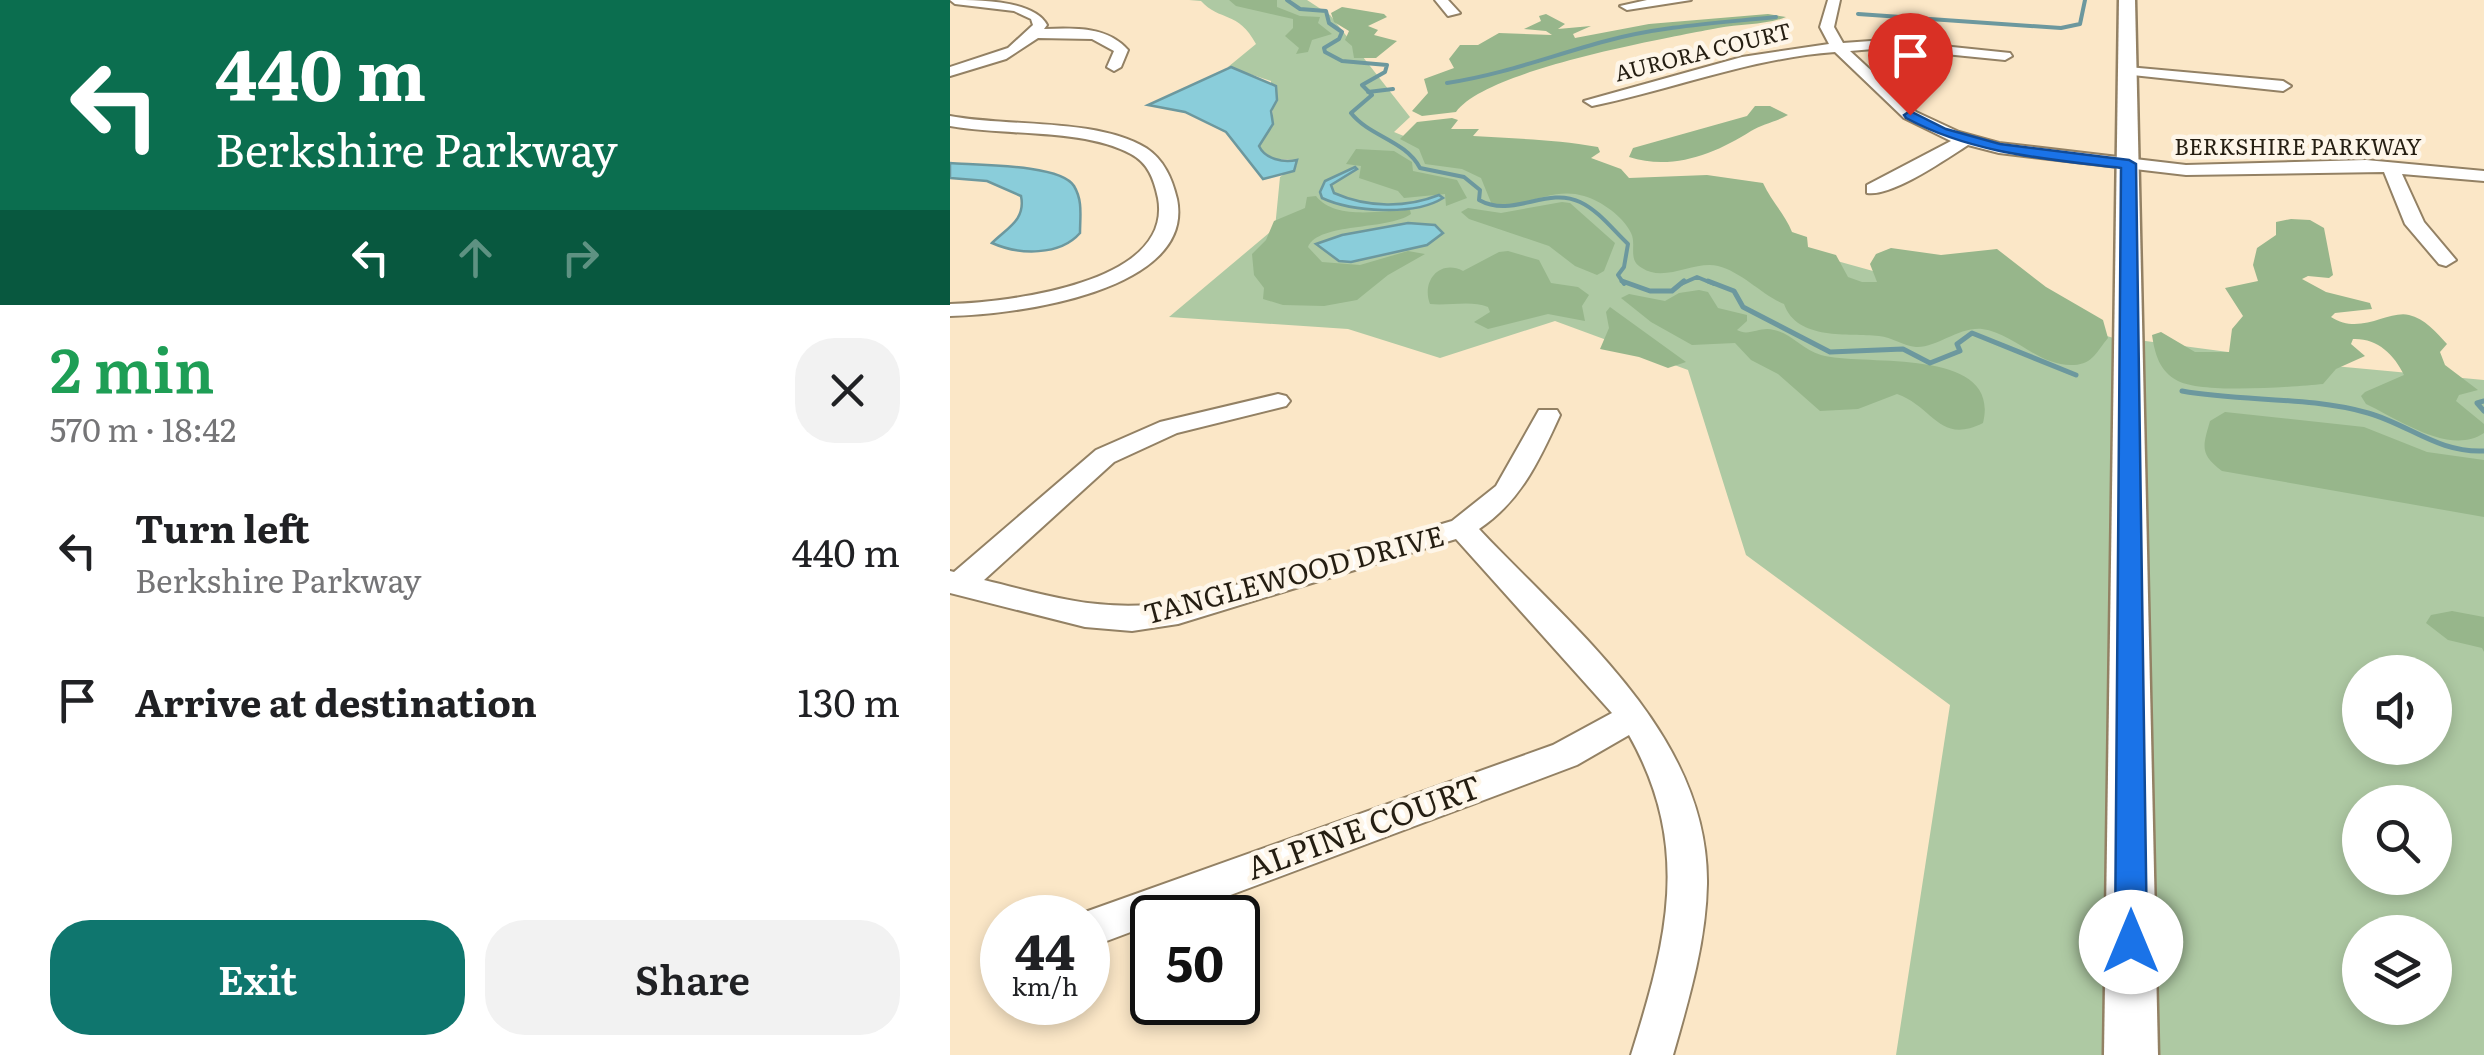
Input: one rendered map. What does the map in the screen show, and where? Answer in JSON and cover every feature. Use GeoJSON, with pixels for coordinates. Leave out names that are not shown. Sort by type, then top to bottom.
{"type":"FeatureCollection","features":[{"type":"Feature","properties":{"kind":"main road"},"geometry":{"type":"LineString","coordinates":[[2127,0],[2131,1055]]}},
{"type":"Feature","properties":{"kind":"street"},"geometry":{"type":"LineString","coordinates":[[956,0],[1017,8],[1042,0]]}},
{"type":"Feature","properties":{"kind":"street"},"geometry":{"type":"LineString","coordinates":[[1441,0],[1453,13]]}},
{"type":"Feature","properties":{"kind":"street"},"geometry":{"type":"LineString","coordinates":[[1627,6],[1686,0]]}},
{"type":"Feature","properties":{"kind":"street"},"geometry":{"type":"LineString","coordinates":[[1834,0],[1827,27],[1838,47]]}},
{"type":"Feature","properties":{"kind":"street"},"geometry":{"type":"LineString","coordinates":[[1017,8],[1037,27],[1107,39],[1120,50],[1114,67]]}},
{"type":"Feature","properties":{"kind":"street"},"geometry":{"type":"LineString","coordinates":[[950,72],[1006,53],[1037,27]]}},
{"type":"Feature","properties":{"kind":"street","name":"AURORA COURT"},"geometry":{"type":"LineString","coordinates":[[1592,100],[1660,88],[1760,57],[1838,47],[1898,44],[2005,56]]}},
{"type":"Feature","properties":{"kind":"street","name":"BERKSHIRE PARKWAY"},"geometry":{"type":"LineString","coordinates":[[1838,47],[1910,115],[1964,140],[2022,152],[2212,171],[2390,166],[2484,176]]}},
{"type":"Feature","properties":{"kind":"street"},"geometry":{"type":"LineString","coordinates":[[2128,71],[2284,86]]}},
{"type":"Feature","properties":{"kind":"street"},"geometry":{"type":"LineString","coordinates":[[950,122],[1102,139],[1132,148],[1153,162],[1170,212],[1167,230],[1134,262],[1087,286],[1028,304],[950,310]]}},
{"type":"Feature","properties":{"kind":"street"},"geometry":{"type":"LineString","coordinates":[[1873,189],[1930,162],[1964,140]]}},
{"type":"Feature","properties":{"kind":"street"},"geometry":{"type":"LineString","coordinates":[[2390,166],[2415,224],[2446,260]]}},
{"type":"Feature","properties":{"kind":"street"},"geometry":{"type":"LineString","coordinates":[[954,583],[1104,456],[1169,427],[1278,401]]}},
{"type":"Feature","properties":{"kind":"street"},"geometry":{"type":"LineString","coordinates":[[1548,415],[1513,486],[1488,512],[1462,528],[1635,716],[1674,786],[1690,876],[1687,923],[1677,973],[1652,1055]]}},
{"type":"Feature","properties":{"kind":"street","name":"TANGLEWOOD DRIVE"},"geometry":{"type":"LineString","coordinates":[[954,583],[1085,616],[1132,620],[1178,613],[1462,528]]}},
{"type":"Feature","properties":{"kind":"street","name":"ALPINE COURT"},"geometry":{"type":"LineString","coordinates":[[1110,921],[1565,755],[1635,716]]}},
{"type":"Feature","properties":{"kind":"green space"},"geometry":{"type":"Polygon","coordinates":[[[1189,0],[1307,0],[1330,15],[1410,117],[1394,132],[1438,150],[2121,340],[2115,1055],[1896,1055],[1950,705],[1746,555],[1688,370],[1555,321],[1440,358],[1348,329],[1169,317],[1275,228],[1280,177],[1297,165],[1297,160],[1275,159],[1259,149],[1258,143],[1273,124],[1271,81],[1228,67],[1256,44],[1249,33],[1201,1],[1189,0]]]}},
{"type":"Feature","properties":{"kind":"green space"},"geometry":{"type":"Polygon","coordinates":[[[1229,0],[1277,0],[1277,7],[1300,16],[1320,17],[1318,23],[1332,34],[1312,40],[1308,52],[1296,54],[1299,48],[1285,36],[1293,28],[1293,19],[1236,6],[1229,0]]]}},
{"type":"Feature","properties":{"kind":"green space"},"geometry":{"type":"Polygon","coordinates":[[[1342,7],[1384,14],[1387,17],[1368,26],[1378,30],[1374,35],[1397,41],[1376,58],[1354,58],[1352,46],[1345,40],[1349,31],[1334,22],[1331,13],[1342,7]]]}},
{"type":"Feature","properties":{"kind":"green space"},"geometry":{"type":"Polygon","coordinates":[[[1546,14],[1565,24],[1558,29],[1591,26],[1573,34],[1575,38],[1649,24],[1768,14],[1786,17],[1577,58],[1502,83],[1474,97],[1456,112],[1422,116],[1412,111],[1428,93],[1424,79],[1454,68],[1449,59],[1460,45],[1478,45],[1499,33],[1552,35],[1524,29],[1546,14]]]}},
{"type":"Feature","properties":{"kind":"green space"},"geometry":{"type":"Polygon","coordinates":[[[1755,106],[1770,106],[1788,115],[1693,158],[1661,162],[1629,157],[1633,148],[1747,116],[1755,106]]]}},
{"type":"Feature","properties":{"kind":"green space"},"geometry":{"type":"Polygon","coordinates":[[[1458,120],[1451,129],[1479,129],[1473,136],[1598,147],[1600,152],[1591,158],[1621,169],[1629,178],[1707,175],[1763,183],[1792,232],[1807,237],[1808,247],[1836,255],[1848,277],[1862,282],[1877,282],[1870,264],[1876,254],[1891,248],[1941,255],[1997,249],[2046,287],[2103,320],[2108,338],[2090,359],[2074,365],[2049,361],[1982,329],[1916,347],[1884,337],[1812,330],[1791,316],[1784,304],[1727,269],[1709,265],[1660,273],[1642,268],[1635,261],[1633,238],[1623,221],[1591,198],[1561,194],[1492,205],[1481,178],[1462,169],[1425,164],[1419,149],[1400,139],[1417,122],[1458,120]]]}},
{"type":"Feature","properties":{"kind":"green space"},"geometry":{"type":"Polygon","coordinates":[[[1356,149],[1394,151],[1412,162],[1413,171],[1457,180],[1467,198],[1446,206],[1445,194],[1404,198],[1398,191],[1359,178],[1361,166],[1346,164],[1356,149]]]}},
{"type":"Feature","properties":{"kind":"green space"},"geometry":{"type":"Polygon","coordinates":[[[1316,196],[1335,209],[1410,210],[1411,214],[1315,239],[1308,247],[1322,262],[1360,265],[1408,251],[1425,254],[1388,275],[1357,300],[1324,306],[1283,305],[1263,299],[1264,288],[1254,275],[1252,254],[1266,240],[1274,221],[1305,208],[1307,197],[1316,196]]]}},
{"type":"Feature","properties":{"kind":"green space"},"geometry":{"type":"Polygon","coordinates":[[[1570,203],[1615,243],[1604,271],[1597,275],[1575,266],[1549,246],[1469,219],[1461,212],[1468,208],[1501,213],[1570,203]]]}},
{"type":"Feature","properties":{"kind":"green space"},"geometry":{"type":"Polygon","coordinates":[[[2310,220],[2324,228],[2333,275],[2302,279],[2326,292],[2370,303],[2372,309],[2335,313],[2331,317],[2352,324],[2401,314],[2425,323],[2447,344],[2440,352],[2445,365],[2478,390],[2459,395],[2456,401],[2484,424],[2484,433],[2471,439],[2441,438],[2366,404],[2361,396],[2365,392],[2404,375],[2384,349],[2362,339],[2353,339],[2351,344],[2365,356],[2336,369],[2323,384],[2207,387],[2178,381],[2166,372],[2152,335],[2161,332],[2195,352],[2229,352],[2232,329],[2243,316],[2225,288],[2258,281],[2253,265],[2257,248],[2276,235],[2276,222],[2310,220]]]}},
{"type":"Feature","properties":{"kind":"green space"},"geometry":{"type":"Polygon","coordinates":[[[1508,251],[1539,260],[1551,283],[1578,287],[1589,295],[1582,306],[1585,321],[1548,314],[1488,329],[1474,322],[1490,312],[1488,307],[1430,304],[1428,287],[1434,274],[1447,268],[1463,271],[1508,251]]]}},
{"type":"Feature","properties":{"kind":"green space"},"geometry":{"type":"Polygon","coordinates":[[[1708,292],[1718,308],[1747,315],[1747,321],[1737,330],[1741,332],[1774,330],[1821,355],[1951,370],[1972,381],[1983,398],[1983,423],[1968,429],[1946,427],[1897,394],[1858,409],[1820,411],[1778,374],[1751,360],[1735,343],[1692,345],[1651,322],[1621,298],[1629,294],[1665,301],[1679,293],[1708,292]]]}},
{"type":"Feature","properties":{"kind":"green space"},"geometry":{"type":"Polygon","coordinates":[[[1610,307],[1686,362],[1668,368],[1600,349],[1609,328],[1606,312],[1610,307]]]}},
{"type":"Feature","properties":{"kind":"green space"},"geometry":{"type":"Polygon","coordinates":[[[2138,340],[2334,366],[2484,380],[2484,1055],[2147,1055],[2138,340]]]}},
{"type":"Feature","properties":{"kind":"green space"},"geometry":{"type":"Polygon","coordinates":[[[2225,412],[2364,427],[2427,452],[2484,460],[2484,517],[2222,471],[2209,460],[2205,443],[2210,421],[2225,412]]]}},
{"type":"Feature","properties":{"kind":"green space"},"geometry":{"type":"Polygon","coordinates":[[[2452,611],[2484,617],[2484,652],[2482,648],[2448,640],[2426,623],[2431,615],[2452,611]]]}},
{"type":"Feature","properties":{"kind":"water"},"geometry":{"type":"Polygon","coordinates":[[[1231,67],[1276,86],[1277,100],[1271,111],[1273,124],[1259,146],[1275,159],[1297,160],[1294,171],[1263,179],[1226,132],[1185,112],[1148,105],[1231,67]]]}},
{"type":"Feature","properties":{"kind":"water"},"geometry":{"type":"Polygon","coordinates":[[[950,163],[1036,170],[1066,179],[1079,197],[1080,233],[1062,246],[1039,251],[1014,250],[992,243],[1018,217],[1021,196],[987,181],[950,178],[950,163]]]}},
{"type":"Feature","properties":{"kind":"water"},"geometry":{"type":"Polygon","coordinates":[[[1355,167],[1331,185],[1334,193],[1387,205],[1439,195],[1443,198],[1416,208],[1383,210],[1322,198],[1320,192],[1325,181],[1355,167]]]}},
{"type":"Feature","properties":{"kind":"water"},"geometry":{"type":"Polygon","coordinates":[[[1408,223],[1435,225],[1443,233],[1427,245],[1351,262],[1339,261],[1316,244],[1342,235],[1408,223]]]}},
{"type":"Feature","properties":{"kind":"waterway"},"geometry":{"type":"LineString","coordinates":[[1287,0],[1300,9],[1326,11],[1329,23],[1342,32],[1339,39],[1324,48],[1325,52],[1342,61],[1387,65],[1385,72],[1362,85],[1369,92]]}},
{"type":"Feature","properties":{"kind":"waterway"},"geometry":{"type":"LineString","coordinates":[[1858,14],[2061,28],[2080,24],[2085,0]]}},
{"type":"Feature","properties":{"kind":"waterway"},"geometry":{"type":"LineString","coordinates":[[1447,83],[1627,36],[1776,17]]}},
{"type":"Feature","properties":{"kind":"waterway"},"geometry":{"type":"LineString","coordinates":[[1369,92],[1393,89]]}},
{"type":"Feature","properties":{"kind":"waterway"},"geometry":{"type":"LineString","coordinates":[[1369,92],[1372,95],[1351,113],[1359,121],[1406,151],[1420,168],[1464,177],[1480,190],[1479,200],[1504,206],[1567,198],[1587,206],[1628,244],[1624,267],[1618,275],[1622,281]]}},
{"type":"Feature","properties":{"kind":"waterway"},"geometry":{"type":"LineString","coordinates":[[1681,284],[1697,277],[1714,284]]}},
{"type":"Feature","properties":{"kind":"waterway"},"geometry":{"type":"LineString","coordinates":[[1622,281],[1650,291],[1672,291],[1684,281]]}},
{"type":"Feature","properties":{"kind":"waterway"},"geometry":{"type":"LineString","coordinates":[[1708,281],[1734,291],[1743,307],[1830,352],[1903,349],[1930,363],[1960,351],[1957,344],[1972,333],[2076,375]]}},
{"type":"Feature","properties":{"kind":"waterway"},"geometry":{"type":"LineString","coordinates":[[2182,391],[2345,408],[2383,418],[2452,448],[2484,451]]}},
{"type":"Feature","properties":{"kind":"waterway"},"geometry":{"type":"LineString","coordinates":[[2484,401],[2477,403],[2484,411]]}},
{"type":"Feature","properties":{"kind":"route"},"geometry":{"type":"LineString","coordinates":[[1910,115],[1941,132],[1999,148],[2129,164],[2131,942]]}}]}
